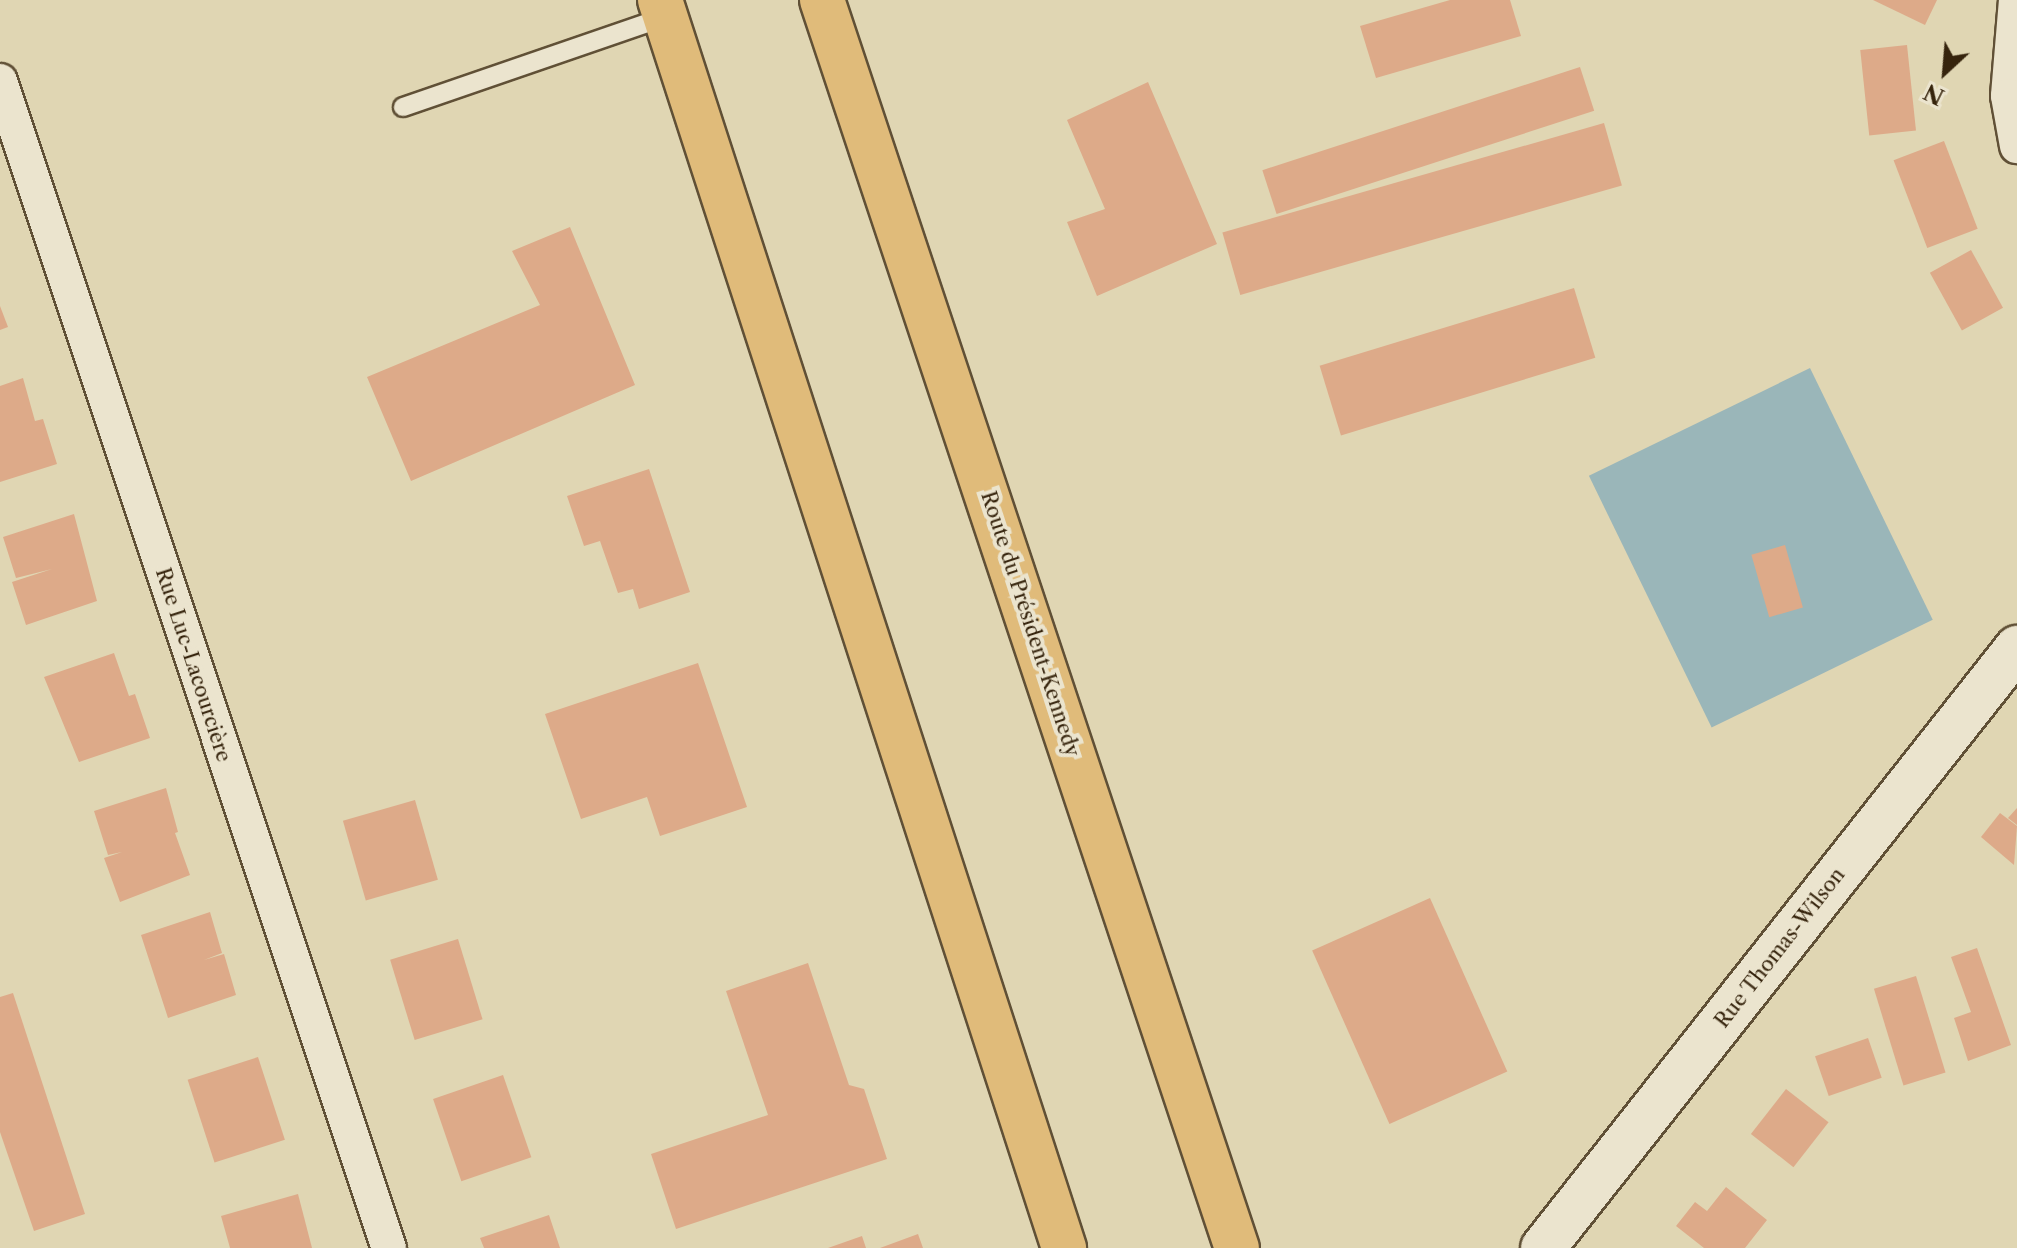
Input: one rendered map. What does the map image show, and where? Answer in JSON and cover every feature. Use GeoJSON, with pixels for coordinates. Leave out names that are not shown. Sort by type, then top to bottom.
{"type":"FeatureCollection","features":[{"type":"Feature","properties":{"kind":"main road","name":"Route du Président-Kennedy"},"geometry":{"type":"LineString","coordinates":[[822,0],[1237,1248]]}},
{"type":"Feature","properties":{"kind":"main road"},"geometry":{"type":"LineString","coordinates":[[663,8],[1064,1248]]}},
{"type":"Feature","properties":{"kind":"street"},"geometry":{"type":"LineString","coordinates":[[2016,0],[2008,96],[2017,146]]}},
{"type":"Feature","properties":{"kind":"street","name":"Rue Luc-Lacourcière"},"geometry":{"type":"LineString","coordinates":[[0,81],[389,1248]]}},
{"type":"Feature","properties":{"kind":"street","name":"Rue Thomas-Wilson"},"geometry":{"type":"LineString","coordinates":[[1543,1248],[2017,648]]}},
{"type":"Feature","properties":{"kind":"lane"},"geometry":{"type":"LineString","coordinates":[[403,107],[663,8]]}},
{"type":"Feature","properties":{"kind":"water"},"geometry":{"type":"Polygon","coordinates":[[[1810,368],[1933,620],[1712,728],[1589,476],[1810,368]]]}},
{"type":"Feature","properties":{"kind":"building"},"geometry":{"type":"Polygon","coordinates":[[[1450,0],[1510,0],[1521,36],[1376,78],[1360,26],[1450,0]]]}},
{"type":"Feature","properties":{"kind":"building"},"geometry":{"type":"Polygon","coordinates":[[[1873,0],[1937,0],[1925,25],[1873,0]]]}},
{"type":"Feature","properties":{"kind":"building"},"geometry":{"type":"Polygon","coordinates":[[[1907,45],[1916,131],[1869,135],[1860,50],[1907,45]]]}},
{"type":"Feature","properties":{"kind":"building"},"geometry":{"type":"Polygon","coordinates":[[[1580,67],[1594,111],[1277,214],[1262,170],[1580,67]]]}},
{"type":"Feature","properties":{"kind":"building"},"geometry":{"type":"Polygon","coordinates":[[[1148,82],[1217,244],[1097,296],[1067,222],[1105,209],[1067,120],[1148,82]]]}},
{"type":"Feature","properties":{"kind":"building"},"geometry":{"type":"Polygon","coordinates":[[[1604,123],[1622,185],[1240,295],[1222,232],[1604,123]]]}},
{"type":"Feature","properties":{"kind":"building"},"geometry":{"type":"Polygon","coordinates":[[[1944,141],[1978,229],[1927,248],[1894,160],[1944,141]]]}},
{"type":"Feature","properties":{"kind":"building"},"geometry":{"type":"Polygon","coordinates":[[[570,227],[635,385],[411,481],[367,377],[540,305],[512,251],[570,227]]]}},
{"type":"Feature","properties":{"kind":"building"},"geometry":{"type":"Polygon","coordinates":[[[1971,250],[2003,308],[1962,331],[1930,273],[1971,250]]]}},
{"type":"Feature","properties":{"kind":"building"},"geometry":{"type":"Polygon","coordinates":[[[1574,288],[1595,358],[1341,436],[1320,366],[1574,288]]]}},
{"type":"Feature","properties":{"kind":"building"},"geometry":{"type":"Polygon","coordinates":[[[0,306],[8,327],[0,330],[0,306]]]}},
{"type":"Feature","properties":{"kind":"building"},"geometry":{"type":"Polygon","coordinates":[[[23,378],[35,421],[43,419],[57,464],[0,482],[0,386],[23,378]]]}},
{"type":"Feature","properties":{"kind":"building"},"geometry":{"type":"Polygon","coordinates":[[[649,469],[690,592],[639,609],[633,589],[618,593],[600,541],[584,546],[567,496],[649,469]]]}},
{"type":"Feature","properties":{"kind":"building"},"geometry":{"type":"Polygon","coordinates":[[[74,514],[97,601],[26,625],[12,582],[52,569],[16,578],[3,537],[74,514]]]}},
{"type":"Feature","properties":{"kind":"building"},"geometry":{"type":"Polygon","coordinates":[[[1785,545],[1803,607],[1769,617],[1751,555],[1785,545]]]}},
{"type":"Feature","properties":{"kind":"building"},"geometry":{"type":"Polygon","coordinates":[[[114,653],[129,696],[135,694],[150,738],[79,762],[44,677],[114,653]]]}},
{"type":"Feature","properties":{"kind":"building"},"geometry":{"type":"Polygon","coordinates":[[[698,663],[747,807],[660,836],[647,797],[581,819],[545,714],[698,663]]]}},
{"type":"Feature","properties":{"kind":"building"},"geometry":{"type":"Polygon","coordinates":[[[166,788],[178,832],[175,833],[190,875],[120,902],[104,858],[122,852],[108,855],[94,811],[166,788]]]}},
{"type":"Feature","properties":{"kind":"building"},"geometry":{"type":"Polygon","coordinates":[[[415,800],[438,880],[366,900],[343,821],[415,800]]]}},
{"type":"Feature","properties":{"kind":"building"},"geometry":{"type":"Polygon","coordinates":[[[2017,808],[2017,825],[2008,818],[2017,808]]]}},
{"type":"Feature","properties":{"kind":"building"},"geometry":{"type":"Polygon","coordinates":[[[2000,813],[2017,826],[2014,865],[1981,837],[2000,813]]]}},
{"type":"Feature","properties":{"kind":"building"},"geometry":{"type":"Polygon","coordinates":[[[1430,898],[1507,1072],[1389,1124],[1312,950],[1430,898]]]}},
{"type":"Feature","properties":{"kind":"building"},"geometry":{"type":"Polygon","coordinates":[[[210,912],[222,953],[204,960],[224,954],[236,995],[168,1018],[141,935],[210,912]]]}},
{"type":"Feature","properties":{"kind":"building"},"geometry":{"type":"Polygon","coordinates":[[[458,939],[483,1019],[415,1040],[390,960],[458,939]]]}},
{"type":"Feature","properties":{"kind":"building"},"geometry":{"type":"Polygon","coordinates":[[[1977,948],[2011,1045],[1968,1061],[1954,1018],[1971,1012],[1951,957],[1977,948]]]}},
{"type":"Feature","properties":{"kind":"building"},"geometry":{"type":"Polygon","coordinates":[[[808,963],[849,1085],[864,1089],[887,1159],[676,1229],[651,1154],[768,1115],[726,991],[808,963]]]}},
{"type":"Feature","properties":{"kind":"building"},"geometry":{"type":"Polygon","coordinates":[[[1916,976],[1946,1073],[1903,1085],[1874,989],[1916,976]]]}},
{"type":"Feature","properties":{"kind":"building"},"geometry":{"type":"Polygon","coordinates":[[[13,993],[85,1214],[34,1231],[0,1132],[0,997],[13,993]]]}},
{"type":"Feature","properties":{"kind":"building"},"geometry":{"type":"Polygon","coordinates":[[[1868,1038],[1882,1078],[1829,1096],[1815,1056],[1868,1038]]]}},
{"type":"Feature","properties":{"kind":"building"},"geometry":{"type":"Polygon","coordinates":[[[258,1057],[285,1140],[215,1163],[188,1080],[258,1057]]]}},
{"type":"Feature","properties":{"kind":"building"},"geometry":{"type":"Polygon","coordinates":[[[503,1075],[531,1157],[461,1181],[433,1099],[503,1075]]]}},
{"type":"Feature","properties":{"kind":"building"},"geometry":{"type":"Polygon","coordinates":[[[1786,1089],[1829,1122],[1793,1167],[1751,1134],[1786,1089]]]}},
{"type":"Feature","properties":{"kind":"building"},"geometry":{"type":"Polygon","coordinates":[[[1726,1187],[1767,1220],[1745,1248],[1704,1248],[1676,1226],[1695,1202],[1707,1211],[1726,1187]]]}},
{"type":"Feature","properties":{"kind":"building"},"geometry":{"type":"Polygon","coordinates":[[[298,1194],[312,1248],[230,1248],[221,1216],[298,1194]]]}},
{"type":"Feature","properties":{"kind":"building"},"geometry":{"type":"Polygon","coordinates":[[[549,1215],[560,1248],[484,1248],[480,1238],[549,1215]]]}},
{"type":"Feature","properties":{"kind":"building"},"geometry":{"type":"Polygon","coordinates":[[[918,1234],[923,1248],[880,1248],[918,1234]]]}},
{"type":"Feature","properties":{"kind":"building"},"geometry":{"type":"Polygon","coordinates":[[[862,1236],[866,1248],[828,1248],[862,1236]]]}}]}
